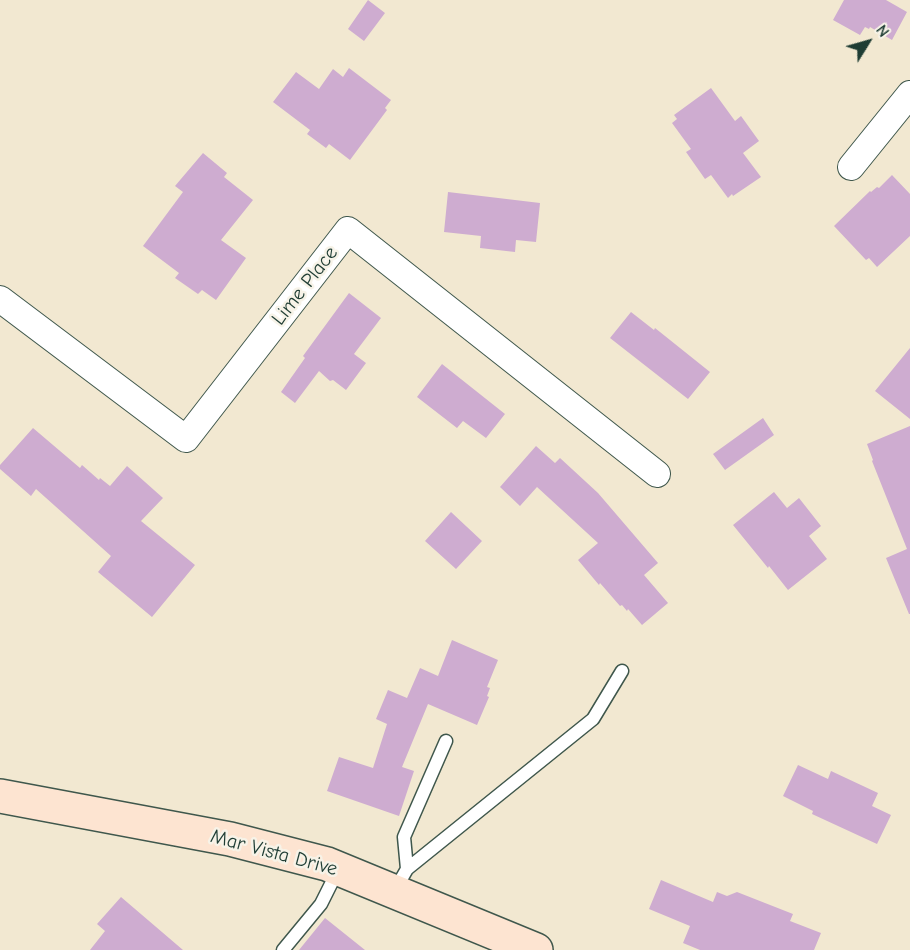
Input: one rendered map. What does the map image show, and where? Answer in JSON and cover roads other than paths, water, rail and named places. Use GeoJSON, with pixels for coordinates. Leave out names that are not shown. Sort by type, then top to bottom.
{"type":"FeatureCollection","features":[{"type":"Feature","properties":{"kind":"street"},"geometry":{"type":"LineString","coordinates":[[851,166],[910,94]]}},
{"type":"Feature","properties":{"kind":"street","name":"Lime Place"},"geometry":{"type":"LineString","coordinates":[[0,299],[186,439],[348,230],[657,474]]}},
{"type":"Feature","properties":{"kind":"street","name":"Mar Vista Drive"},"geometry":{"type":"LineString","coordinates":[[0,796],[230,838],[338,868],[401,880],[536,950]]}},
{"type":"Feature","properties":{"kind":"lane"},"geometry":{"type":"LineString","coordinates":[[401,880],[593,719],[622,671]]}},
{"type":"Feature","properties":{"kind":"lane"},"geometry":{"type":"LineString","coordinates":[[401,880],[404,837],[446,741]]}},
{"type":"Feature","properties":{"kind":"lane"},"geometry":{"type":"LineString","coordinates":[[283,950],[321,904],[338,868]]}}]}
